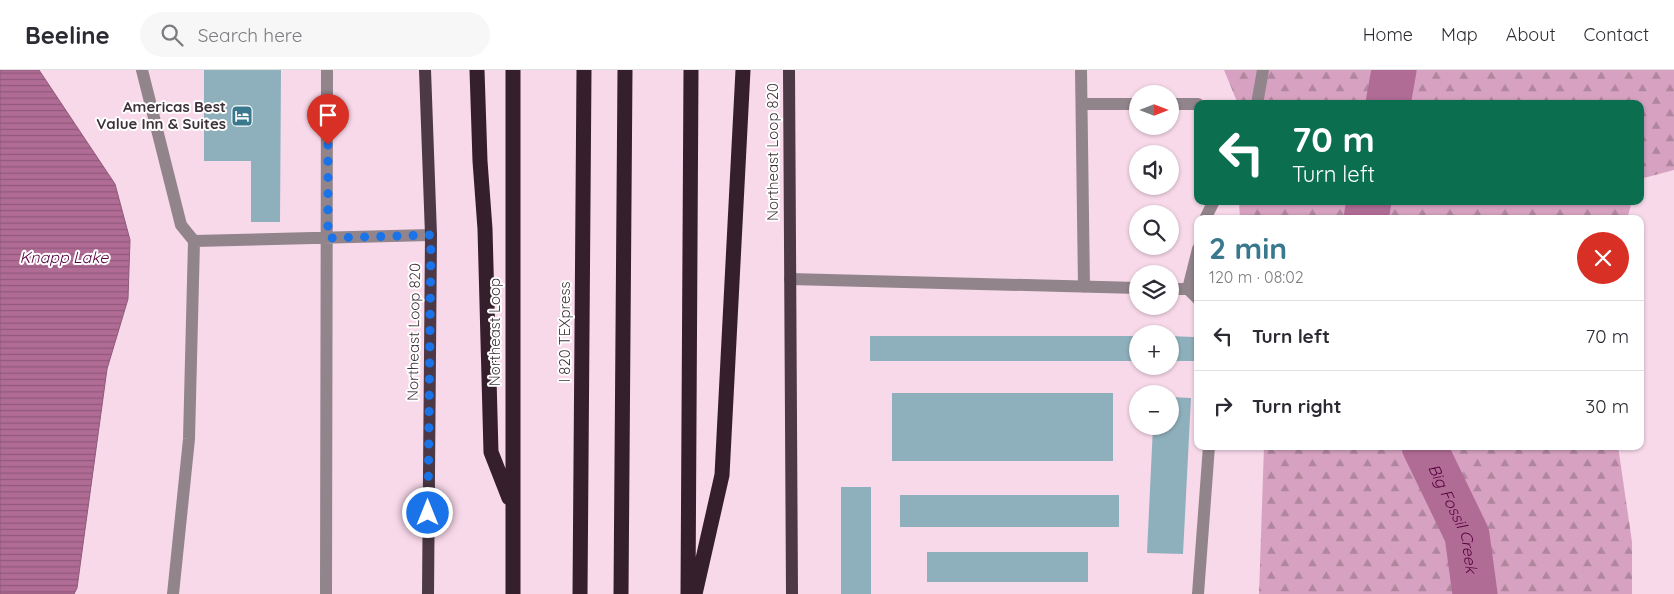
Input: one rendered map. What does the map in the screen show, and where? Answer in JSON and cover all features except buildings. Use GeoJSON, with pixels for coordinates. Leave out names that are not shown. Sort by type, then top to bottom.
{"type":"FeatureCollection","features":[{"type":"Feature","properties":{"kind":"highway"},"geometry":{"type":"LineString","coordinates":[[477,70],[480,161],[485,229],[491,452],[512,506]]}},
{"type":"Feature","properties":{"kind":"highway","name":"Northeast Loop"},"geometry":{"type":"LineString","coordinates":[[512,594],[513,70]]}},
{"type":"Feature","properties":{"kind":"highway","name":"I 820 TEXpress"},"geometry":{"type":"LineString","coordinates":[[580,594],[584,70]]}},
{"type":"Feature","properties":{"kind":"highway"},"geometry":{"type":"LineString","coordinates":[[622,594],[626,70]]}},
{"type":"Feature","properties":{"kind":"highway"},"geometry":{"type":"LineString","coordinates":[[688,594],[691,70]]}},
{"type":"Feature","properties":{"kind":"highway"},"geometry":{"type":"LineString","coordinates":[[695,594],[722,475],[744,70]]}},
{"type":"Feature","properties":{"kind":"main road","name":"Northeast Loop 820"},"geometry":{"type":"LineString","coordinates":[[425,70],[431,235],[428,594]]}},
{"type":"Feature","properties":{"kind":"main road","name":"Northeast Loop 820"},"geometry":{"type":"LineString","coordinates":[[789,70],[792,594]]}},
{"type":"Feature","properties":{"kind":"lane"},"geometry":{"type":"LineString","coordinates":[[142,70],[181,225],[194,241],[190,439],[173,594]]}},
{"type":"Feature","properties":{"kind":"lane"},"geometry":{"type":"LineString","coordinates":[[326,594],[327,70]]}},
{"type":"Feature","properties":{"kind":"lane"},"geometry":{"type":"LineString","coordinates":[[1081,70],[1084,286]]}},
{"type":"Feature","properties":{"kind":"lane"},"geometry":{"type":"LineString","coordinates":[[1258,100],[1263,70]]}},
{"type":"Feature","properties":{"kind":"lane"},"geometry":{"type":"LineString","coordinates":[[1082,104],[1129,104]]}},
{"type":"Feature","properties":{"kind":"lane"},"geometry":{"type":"LineString","coordinates":[[1179,104],[1194,104]]}},
{"type":"Feature","properties":{"kind":"lane"},"geometry":{"type":"LineString","coordinates":[[194,241],[431,235]]}},
{"type":"Feature","properties":{"kind":"lane"},"geometry":{"type":"LineString","coordinates":[[1188,289],[1194,266]]}},
{"type":"Feature","properties":{"kind":"lane"},"geometry":{"type":"LineString","coordinates":[[790,279],[1129,288]]}},
{"type":"Feature","properties":{"kind":"lane"},"geometry":{"type":"LineString","coordinates":[[1179,289],[1188,289],[1194,296]]}},
{"type":"Feature","properties":{"kind":"lane"},"geometry":{"type":"LineString","coordinates":[[1198,594],[1209,450]]}},
{"type":"Feature","properties":{"kind":"green space"},"geometry":{"type":"Polygon","coordinates":[[[1224,70],[1674,70],[1674,170],[1644,178],[1644,100],[1236,100],[1224,70]]]}},
{"type":"Feature","properties":{"kind":"green space"},"geometry":{"type":"Polygon","coordinates":[[[1239,205],[1631,205],[1628,215],[1240,215],[1239,205]]]}},
{"type":"Feature","properties":{"kind":"green space"},"geometry":{"type":"Polygon","coordinates":[[[1264,450],[1619,450],[1632,542],[1632,594],[1259,594],[1264,450]]]}},
{"type":"Feature","properties":{"kind":"water","name":"Knapp Lake"},"geometry":{"type":"Polygon","coordinates":[[[0,70],[39,70],[115,184],[130,240],[128,299],[107,369],[77,588],[74,594],[0,594],[0,70]]]}},
{"type":"Feature","properties":{"kind":"waterway","name":"Big Fossil Creek"},"geometry":{"type":"LineString","coordinates":[[1389,100],[1394,70]]}},
{"type":"Feature","properties":{"kind":"waterway","name":"Big Fossil Creek"},"geometry":{"type":"LineString","coordinates":[[1367,215],[1368,205]]}},
{"type":"Feature","properties":{"kind":"waterway","name":"Big Fossil Creek"},"geometry":{"type":"LineString","coordinates":[[1426,450],[1467,535],[1475,594]]}},
{"type":"Feature","properties":{"kind":"place","name":"Americas Best Value Inn & Suites"},"geometry":{"type":"Point","coordinates":[242,116]}},
{"type":"Feature","properties":{"kind":"route"},"geometry":{"type":"LineString","coordinates":[[328,145],[328,238],[431,235],[428,513]]}}]}
